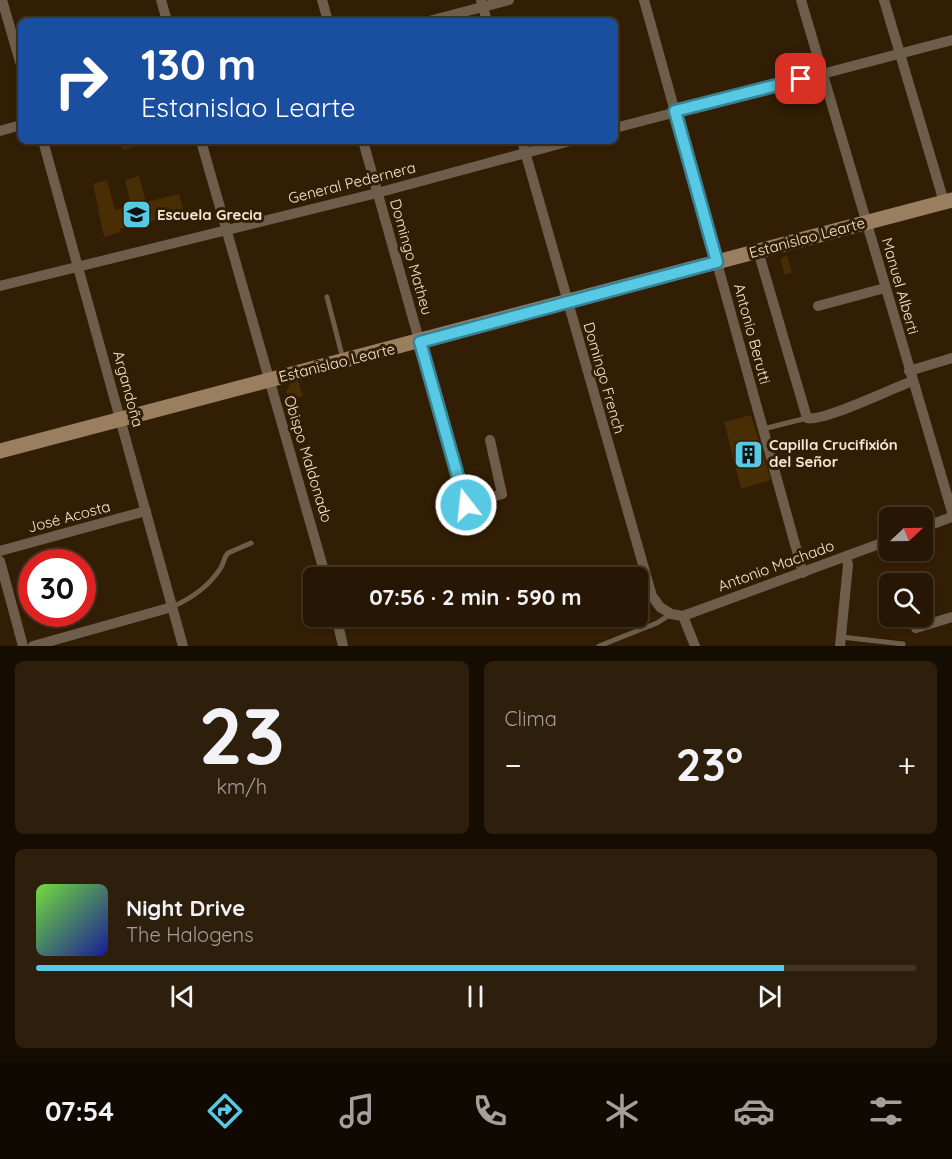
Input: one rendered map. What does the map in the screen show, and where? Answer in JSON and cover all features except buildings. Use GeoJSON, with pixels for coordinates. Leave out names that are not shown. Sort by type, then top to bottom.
{"type":"FeatureCollection","features":[{"type":"Feature","properties":{"kind":"street"},"geometry":{"type":"LineString","coordinates":[[2,0],[18,55]]}},
{"type":"Feature","properties":{"kind":"street"},"geometry":{"type":"LineString","coordinates":[[161,0],[166,18]]}},
{"type":"Feature","properties":{"kind":"street"},"geometry":{"type":"LineString","coordinates":[[321,0],[327,18]]}},
{"type":"Feature","properties":{"kind":"street"},"geometry":{"type":"LineString","coordinates":[[438,18],[482,4],[509,0]]}},
{"type":"Feature","properties":{"kind":"street","name":"Antonio Berutti"},"geometry":{"type":"LineString","coordinates":[[644,0],[803,573]]}},
{"type":"Feature","properties":{"kind":"street","name":"Manuel Alberti"},"geometry":{"type":"LineString","coordinates":[[801,0],[952,512]]}},
{"type":"Feature","properties":{"kind":"street"},"geometry":{"type":"LineString","coordinates":[[884,0],[948,201]]}},
{"type":"Feature","properties":{"kind":"street"},"geometry":{"type":"LineString","coordinates":[[618,127],[952,40]]}},
{"type":"Feature","properties":{"kind":"street"},"geometry":{"type":"LineString","coordinates":[[0,131],[18,126]]}},
{"type":"Feature","properties":{"kind":"street","name":"Argandoña"},"geometry":{"type":"LineString","coordinates":[[44,144],[183,646]]}},
{"type":"Feature","properties":{"kind":"street","name":"Obispo Maldonado"},"geometry":{"type":"LineString","coordinates":[[202,144],[269,380],[303,488],[323,567]]}},
{"type":"Feature","properties":{"kind":"street","name":"Domingo Matheu"},"geometry":{"type":"LineString","coordinates":[[364,144],[470,521]]}},
{"type":"Feature","properties":{"kind":"street","name":"Domingo French"},"geometry":{"type":"LineString","coordinates":[[523,144],[652,596],[660,607],[671,614]]}},
{"type":"Feature","properties":{"kind":"street","name":"General Pedernera"},"geometry":{"type":"LineString","coordinates":[[0,286],[377,193],[560,144]]}},
{"type":"Feature","properties":{"kind":"street","name":"Estanislao Learte"},"geometry":{"type":"LineString","coordinates":[[0,452],[948,201]]}},
{"type":"Feature","properties":{"kind":"street"},"geometry":{"type":"LineString","coordinates":[[758,251],[807,418],[816,419],[831,415],[952,358]]}},
{"type":"Feature","properties":{"kind":"street"},"geometry":{"type":"LineString","coordinates":[[818,306],[885,288]]}},
{"type":"Feature","properties":{"kind":"street"},"geometry":{"type":"LineString","coordinates":[[466,505],[502,494],[490,440]]}},
{"type":"Feature","properties":{"kind":"street","name":"José Acosta"},"geometry":{"type":"LineString","coordinates":[[0,551],[146,512]]}},
{"type":"Feature","properties":{"kind":"street"},"geometry":{"type":"LineString","coordinates":[[933,524],[952,517]]}},
{"type":"Feature","properties":{"kind":"street","name":"Antonio Machado"},"geometry":{"type":"LineString","coordinates":[[671,614],[683,616],[879,544]]}},
{"type":"Feature","properties":{"kind":"street"},"geometry":{"type":"LineString","coordinates":[[840,641],[848,565],[846,557]]}},
{"type":"Feature","properties":{"kind":"street"},"geometry":{"type":"LineString","coordinates":[[0,561],[23,646]]}},
{"type":"Feature","properties":{"kind":"street"},"geometry":{"type":"LineString","coordinates":[[33,646],[172,607]]}},
{"type":"Feature","properties":{"kind":"street"},"geometry":{"type":"LineString","coordinates":[[683,616],[695,646]]}},
{"type":"Feature","properties":{"kind":"street"},"geometry":{"type":"LineString","coordinates":[[916,628],[952,617]]}},
{"type":"Feature","properties":{"kind":"street"},"geometry":{"type":"LineString","coordinates":[[339,627],[343,646]]}},
{"type":"Feature","properties":{"kind":"lane"},"geometry":{"type":"LineString","coordinates":[[327,297],[343,361]]}},
{"type":"Feature","properties":{"kind":"lane"},"geometry":{"type":"LineString","coordinates":[[763,429],[807,418]]}},
{"type":"Feature","properties":{"kind":"lane"},"geometry":{"type":"LineString","coordinates":[[172,607],[196,595],[201,587],[219,571],[228,553],[251,543]]}},
{"type":"Feature","properties":{"kind":"lane"},"geometry":{"type":"LineString","coordinates":[[599,646],[657,623],[671,614]]}},
{"type":"Feature","properties":{"kind":"lane"},"geometry":{"type":"LineString","coordinates":[[840,641],[903,644]]}},
{"type":"Feature","properties":{"kind":"place","name":"Escuela Grecia"},"geometry":{"type":"Point","coordinates":[136,215]}},
{"type":"Feature","properties":{"kind":"place","name":"Capilla Crucifixión del Señor"},"geometry":{"type":"Point","coordinates":[748,454]}},
{"type":"Feature","properties":{"kind":"route"},"geometry":{"type":"LineString","coordinates":[[466,505],[420,342],[717,262],[675,111],[801,79]]}}]}
